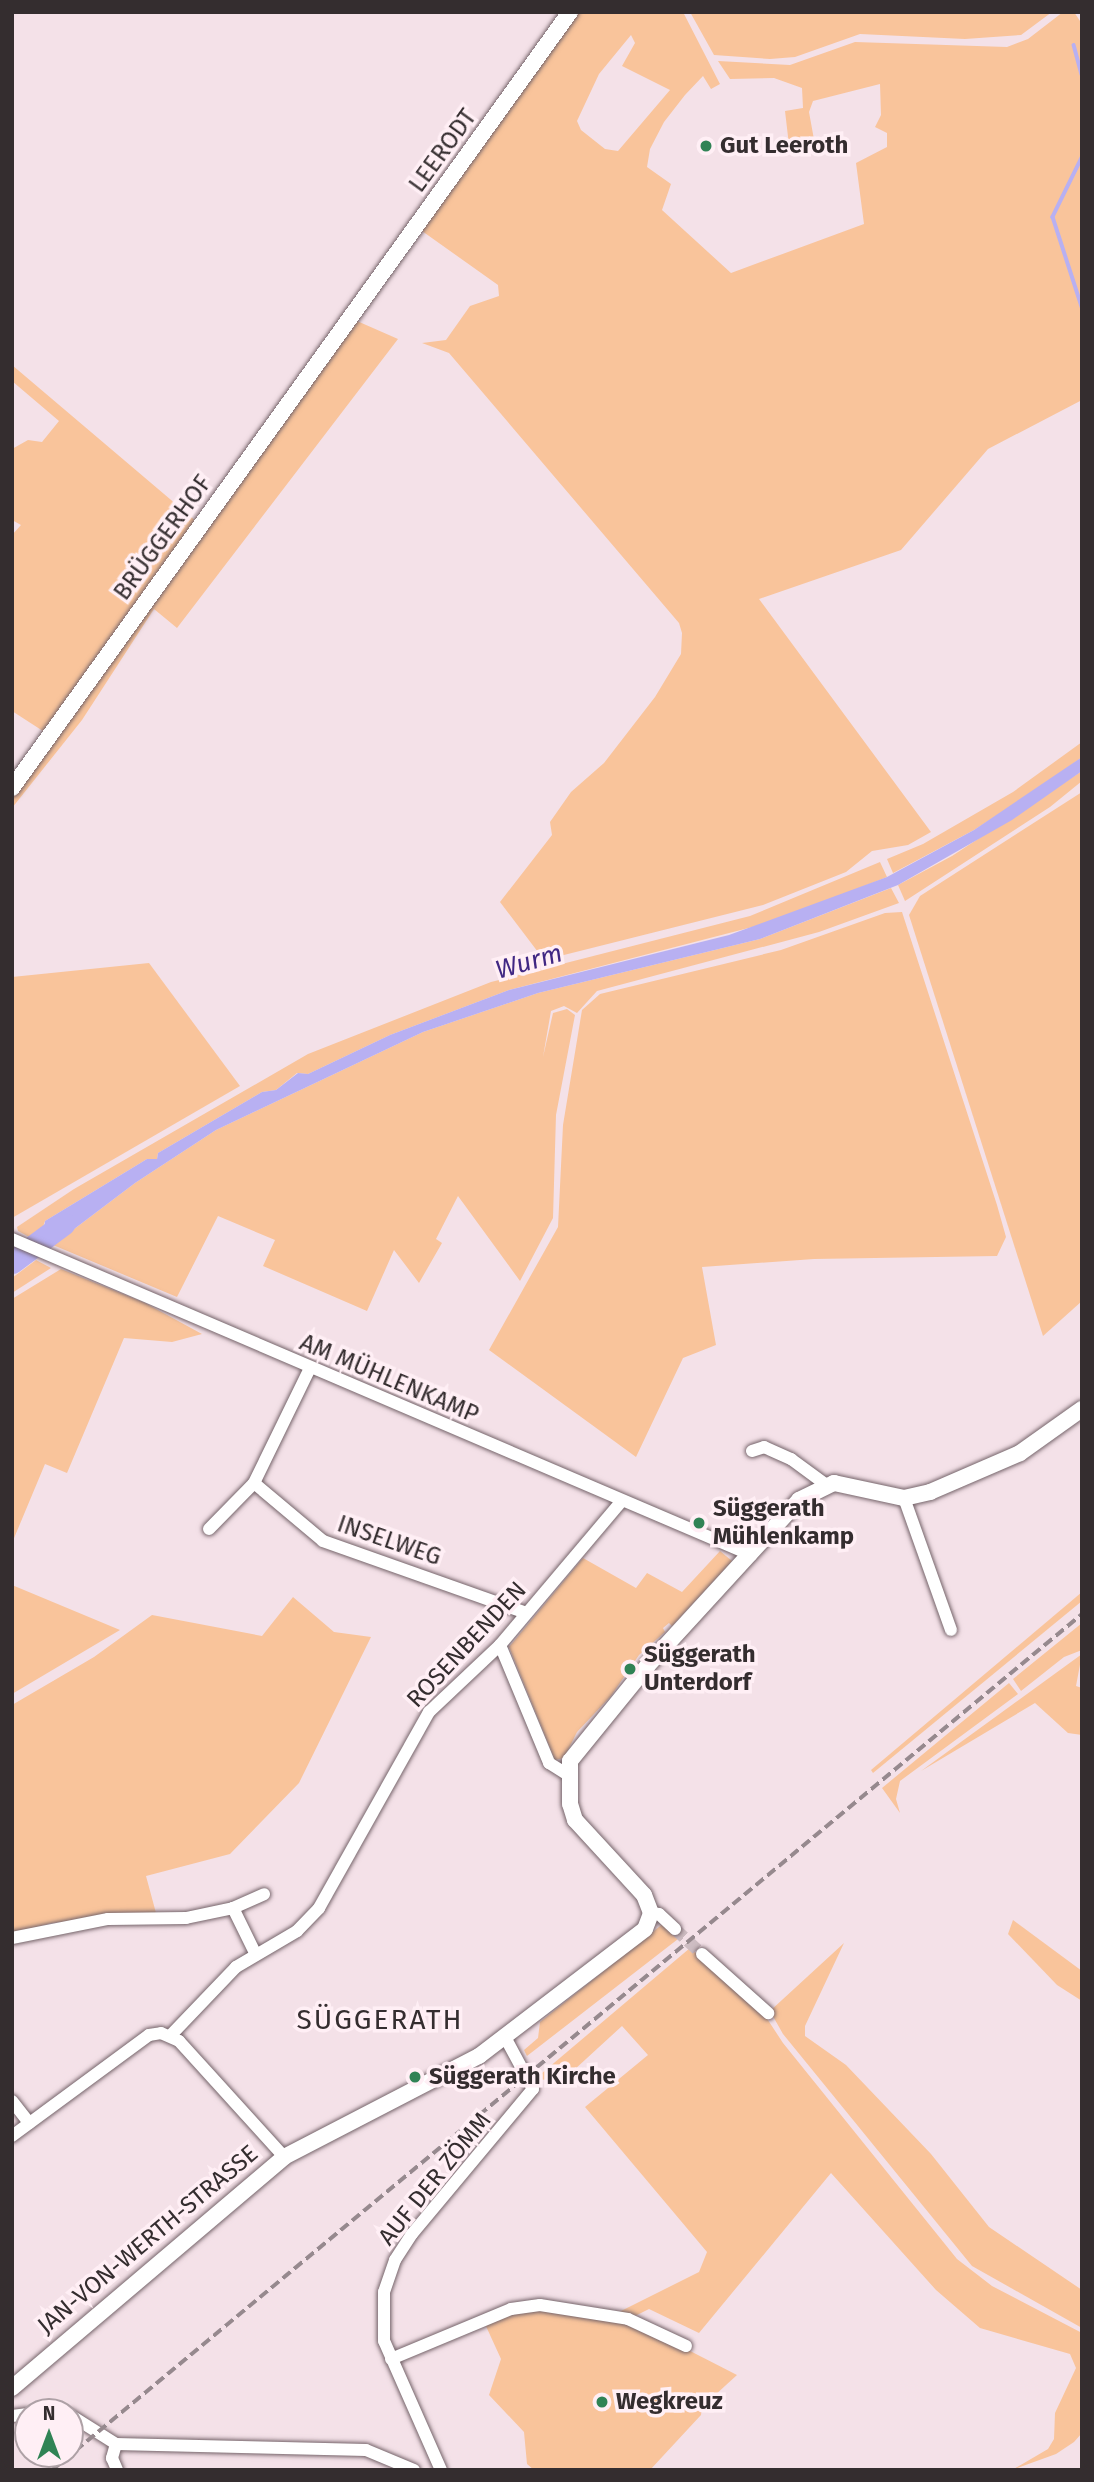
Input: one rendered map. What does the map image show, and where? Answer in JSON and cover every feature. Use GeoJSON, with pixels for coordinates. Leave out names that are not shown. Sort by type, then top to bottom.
{"type":"FeatureCollection","features":[{"type":"Feature","properties":{"kind":"main road","name":"LEERODT"},"geometry":{"type":"LineString","coordinates":[[352,316],[570,12]]}},
{"type":"Feature","properties":{"kind":"main road","name":"BRÜGGERHOF"},"geometry":{"type":"LineString","coordinates":[[12,788],[352,316]]}},
{"type":"Feature","properties":{"kind":"main road"},"geometry":{"type":"LineString","coordinates":[[505,2037],[645,1929],[651,1913],[644,1895],[582,1831],[570,1804],[570,1761],[587,1736],[799,1500],[825,1484],[845,1483],[904,1499],[990,1468],[1082,1409]]}},
{"type":"Feature","properties":{"kind":"main road","name":"JAN-VON-WERTH-STRASSE"},"geometry":{"type":"LineString","coordinates":[[12,2388],[284,2157],[316,2137],[405,2095],[505,2037]]}},
{"type":"Feature","properties":{"kind":"street","name":"AM MÜHLENKAMP"},"geometry":{"type":"LineString","coordinates":[[16,1241],[621,1502],[751,1555]]}},
{"type":"Feature","properties":{"kind":"street"},"geometry":{"type":"LineString","coordinates":[[209,1529],[254,1483],[310,1368]]}},
{"type":"Feature","properties":{"kind":"street"},"geometry":{"type":"LineString","coordinates":[[752,1451],[764,1447],[791,1459],[825,1484]]}},
{"type":"Feature","properties":{"kind":"street","name":"INSELWEG"},"geometry":{"type":"LineString","coordinates":[[254,1483],[323,1541],[526,1614]]}},
{"type":"Feature","properties":{"kind":"street"},"geometry":{"type":"LineString","coordinates":[[904,1499],[951,1630]]}},
{"type":"Feature","properties":{"kind":"street","name":"ROSENBENDEN"},"geometry":{"type":"LineString","coordinates":[[171,2035],[236,1967],[297,1931],[319,1908],[429,1712],[500,1645],[621,1502]]}},
{"type":"Feature","properties":{"kind":"street"},"geometry":{"type":"LineString","coordinates":[[500,1645],[549,1763],[568,1775]]}},
{"type":"Feature","properties":{"kind":"street"},"geometry":{"type":"LineString","coordinates":[[12,1938],[108,1919],[186,1918],[233,1908],[264,1894]]}},
{"type":"Feature","properties":{"kind":"street"},"geometry":{"type":"LineString","coordinates":[[233,1908],[256,1955]]}},
{"type":"Feature","properties":{"kind":"street"},"geometry":{"type":"LineString","coordinates":[[651,1913],[659,1914],[675,1929]]}},
{"type":"Feature","properties":{"kind":"street"},"geometry":{"type":"LineString","coordinates":[[702,1954],[768,2013]]}},
{"type":"Feature","properties":{"kind":"street"},"geometry":{"type":"LineString","coordinates":[[12,2136],[149,2035],[171,2035],[284,2157]]}},
{"type":"Feature","properties":{"kind":"street","name":"AUF DER ZÖMM"},"geometry":{"type":"LineString","coordinates":[[441,2470],[391,2359],[382,2317],[384,2292],[395,2260],[412,2234],[533,2089],[505,2037]]}},
{"type":"Feature","properties":{"kind":"street"},"geometry":{"type":"LineString","coordinates":[[12,2101],[29,2123]]}},
{"type":"Feature","properties":{"kind":"street"},"geometry":{"type":"LineString","coordinates":[[391,2359],[511,2309],[540,2305],[628,2319],[686,2346]]}},
{"type":"Feature","properties":{"kind":"street"},"geometry":{"type":"LineString","coordinates":[[84,2424],[116,2444],[366,2450],[414,2470]]}},
{"type":"Feature","properties":{"kind":"street"},"geometry":{"type":"LineString","coordinates":[[116,2444],[112,2458],[117,2470]]}},
{"type":"Feature","properties":{"kind":"shaded area"},"geometry":{"type":"Polygon","coordinates":[[[578,12],[683,12],[720,84],[711,89],[703,76],[685,95],[664,122],[650,149],[647,167],[671,184],[662,210],[731,273],[864,224],[856,163],[887,147],[887,133],[875,127],[881,115],[880,84],[813,101],[809,112],[815,145],[789,145],[785,111],[803,108],[802,88],[774,78],[730,79],[718,61],[790,65],[855,42],[1007,47],[1028,39],[1063,12],[1074,12],[1082,24],[1082,400],[988,449],[901,550],[759,599],[931,832],[908,845],[872,851],[846,872],[763,905],[544,960],[500,902],[552,835],[550,822],[571,792],[604,763],[655,697],[681,654],[682,633],[679,623],[449,353],[422,343],[446,340],[470,306],[499,296],[498,285],[422,231],[578,12]],[[631,35],[599,74],[577,121],[581,130],[605,149],[618,151],[670,90],[622,66],[635,43],[631,35]]]}},
{"type":"Feature","properties":{"kind":"shaded area"},"geometry":{"type":"Polygon","coordinates":[[[690,12],[1052,12],[1021,35],[965,39],[860,34],[795,57],[770,59],[714,55],[690,12]]]}},
{"type":"Feature","properties":{"kind":"shaded area"},"geometry":{"type":"Polygon","coordinates":[[[357,321],[398,339],[177,628],[154,609],[82,720],[12,808],[12,797],[357,321]]]}},
{"type":"Feature","properties":{"kind":"shaded area"},"geometry":{"type":"Polygon","coordinates":[[[12,365],[197,522],[46,733],[12,711],[12,535],[21,525],[12,520],[12,449],[28,440],[42,442],[59,421],[12,381],[12,365]]]}},
{"type":"Feature","properties":{"kind":"shaded area"},"geometry":{"type":"Polygon","coordinates":[[[1082,742],[1082,757],[1047,783],[974,830],[893,873],[887,859],[923,844],[1013,792],[1082,742]]]}},
{"type":"Feature","properties":{"kind":"shaded area"},"geometry":{"type":"Polygon","coordinates":[[[1082,757],[1082,771],[1012,820],[898,885],[760,939],[538,993],[423,1032],[216,1130],[135,1183],[53,1245],[33,1239],[44,1230],[45,1221],[147,1159],[157,1159],[158,1153],[262,1092],[276,1090],[298,1073],[308,1074],[390,1035],[509,990],[729,935],[887,877],[974,830],[1082,757]]]}},
{"type":"Feature","properties":{"kind":"shaded area"},"geometry":{"type":"Polygon","coordinates":[[[1082,771],[1082,781],[1050,807],[905,901],[898,885],[952,856],[1082,771]]]}},
{"type":"Feature","properties":{"kind":"shaded area"},"geometry":{"type":"Polygon","coordinates":[[[1082,792],[1082,1301],[1043,1336],[909,915],[920,896],[1082,792]]]}},
{"type":"Feature","properties":{"kind":"shaded area"},"geometry":{"type":"Polygon","coordinates":[[[880,862],[887,877],[779,920],[509,990],[390,1035],[308,1074],[297,1073],[276,1090],[262,1092],[158,1153],[157,1159],[147,1159],[45,1221],[40,1236],[33,1239],[18,1231],[17,1227],[74,1189],[308,1054],[491,982],[750,916],[880,862]]]}},
{"type":"Feature","properties":{"kind":"shaded area"},"geometry":{"type":"Polygon","coordinates":[[[891,888],[899,903],[819,932],[597,991],[577,1013],[564,1006],[551,1011],[543,1057],[553,1013],[567,1009],[575,1015],[556,1115],[553,1218],[520,1281],[458,1196],[436,1239],[442,1243],[419,1283],[394,1250],[367,1311],[263,1266],[275,1240],[218,1216],[177,1297],[53,1245],[135,1183],[216,1130],[423,1032],[538,993],[760,939],[891,888]]]}},
{"type":"Feature","properties":{"kind":"shaded area"},"geometry":{"type":"Polygon","coordinates":[[[902,912],[1006,1237],[997,1256],[814,1259],[702,1267],[716,1345],[683,1358],[636,1457],[489,1350],[558,1227],[563,1125],[582,1010],[600,994],[781,950],[885,913],[902,912]]]}},
{"type":"Feature","properties":{"kind":"shaded area"},"geometry":{"type":"Polygon","coordinates":[[[149,963],[240,1086],[12,1218],[12,977],[149,963]]]}},
{"type":"Feature","properties":{"kind":"shaded area"},"geometry":{"type":"Polygon","coordinates":[[[36,1260],[51,1268],[12,1293],[12,1278],[36,1260]]]}},
{"type":"Feature","properties":{"kind":"shaded area"},"geometry":{"type":"Polygon","coordinates":[[[61,1269],[145,1303],[202,1334],[172,1342],[124,1338],[67,1473],[45,1464],[12,1543],[12,1299],[61,1269]]]}},
{"type":"Feature","properties":{"kind":"shaded area"},"geometry":{"type":"Polygon","coordinates":[[[720,1551],[732,1561],[672,1626],[669,1623],[663,1628],[665,1632],[639,1655],[611,1696],[577,1732],[564,1758],[555,1760],[509,1647],[583,1558],[636,1588],[647,1573],[682,1592],[720,1551]]]}},
{"type":"Feature","properties":{"kind":"shaded area"},"geometry":{"type":"Polygon","coordinates":[[[12,1585],[120,1630],[12,1694],[12,1585]]]}},
{"type":"Feature","properties":{"kind":"shaded area"},"geometry":{"type":"Polygon","coordinates":[[[1082,1592],[1082,1601],[873,1773],[871,1770],[1082,1592]]]}},
{"type":"Feature","properties":{"kind":"shaded area"},"geometry":{"type":"Polygon","coordinates":[[[293,1597],[334,1632],[371,1637],[299,1783],[230,1854],[146,1876],[156,1913],[51,1923],[12,1934],[12,1705],[94,1657],[152,1615],[262,1636],[293,1597]]]}},
{"type":"Feature","properties":{"kind":"shaded area"},"geometry":{"type":"Polygon","coordinates":[[[1082,1623],[1082,1650],[1064,1657],[1021,1691],[1013,1679],[1082,1623]]]}},
{"type":"Feature","properties":{"kind":"shaded area"},"geometry":{"type":"Polygon","coordinates":[[[1082,1654],[1076,1686],[1082,1688],[1082,1735],[1068,1733],[1035,1703],[921,1771],[1082,1654]]]}},
{"type":"Feature","properties":{"kind":"shaded area"},"geometry":{"type":"Polygon","coordinates":[[[1009,1683],[1018,1694],[900,1781],[896,1799],[900,1813],[882,1788],[1009,1683]]]}},
{"type":"Feature","properties":{"kind":"shaded area"},"geometry":{"type":"Polygon","coordinates":[[[1013,1920],[1082,1971],[1082,2001],[1057,1985],[1008,1934],[1013,1920]]]}},
{"type":"Feature","properties":{"kind":"shaded area"},"geometry":{"type":"Polygon","coordinates":[[[664,1923],[678,1939],[527,2056],[524,2050],[538,2038],[540,2022],[664,1923]]]}},
{"type":"Feature","properties":{"kind":"shaded area"},"geometry":{"type":"Polygon","coordinates":[[[844,1943],[805,2026],[805,2036],[846,2065],[931,2154],[989,2227],[1082,2290],[1082,2328],[972,2266],[783,2034],[770,2011],[844,1943]]]}},
{"type":"Feature","properties":{"kind":"shaded area"},"geometry":{"type":"Polygon","coordinates":[[[690,1948],[764,2014],[783,2043],[957,2259],[992,2286],[1082,2333],[1082,2433],[1074,2442],[1056,2454],[1012,2470],[1048,2449],[1054,2439],[1055,2413],[1076,2368],[1070,2354],[980,2328],[936,2290],[831,2173],[699,2333],[649,2309],[631,2318],[617,2313],[699,2272],[707,2252],[585,2107],[648,2055],[622,2026],[562,2081],[535,2079],[690,1948]]]}},
{"type":"Feature","properties":{"kind":"shaded area"},"geometry":{"type":"Polygon","coordinates":[[[578,2310],[655,2333],[737,2375],[702,2407],[701,2415],[650,2470],[534,2470],[527,2464],[524,2432],[489,2395],[501,2359],[485,2324],[518,2311],[578,2310]]]}},
{"type":"Feature","properties":{"kind":"waterway"},"geometry":{"type":"LineString","coordinates":[[1074,45],[1082,74]]}},
{"type":"Feature","properties":{"kind":"waterway"},"geometry":{"type":"LineString","coordinates":[[1082,158],[1053,217],[1082,307]]}},
{"type":"Feature","properties":{"kind":"waterway","name":"Wurm"},"geometry":{"type":"LineString","coordinates":[[12,1262],[63,1224]]}},
{"type":"Feature","properties":{"kind":"tunnel"},"geometry":{"type":"LineString","coordinates":[[675,1929],[702,1954]]}},
{"type":"Feature","properties":{"kind":"railway"},"geometry":{"type":"LineString","coordinates":[[52,2470],[1082,1614]]}},
{"type":"Feature","properties":{"kind":"place","name":"Gut Leeroth"},"geometry":{"type":"Point","coordinates":[706,146]}},
{"type":"Feature","properties":{"kind":"place","name":"Süggerath Mühlenkamp"},"geometry":{"type":"Point","coordinates":[699,1523]}},
{"type":"Feature","properties":{"kind":"place","name":"Süggerath Unterdorf"},"geometry":{"type":"Point","coordinates":[630,1669]}},
{"type":"Feature","properties":{"kind":"place","name":"Süggerath Kirche"},"geometry":{"type":"Point","coordinates":[415,2077]}},
{"type":"Feature","properties":{"kind":"place","name":"Wegkreuz"},"geometry":{"type":"Point","coordinates":[602,2402]}},
{"type":"Feature","properties":{"kind":"district","name":"SÜGGERATH"},"geometry":{"type":"Point","coordinates":[380,2020]}}]}
